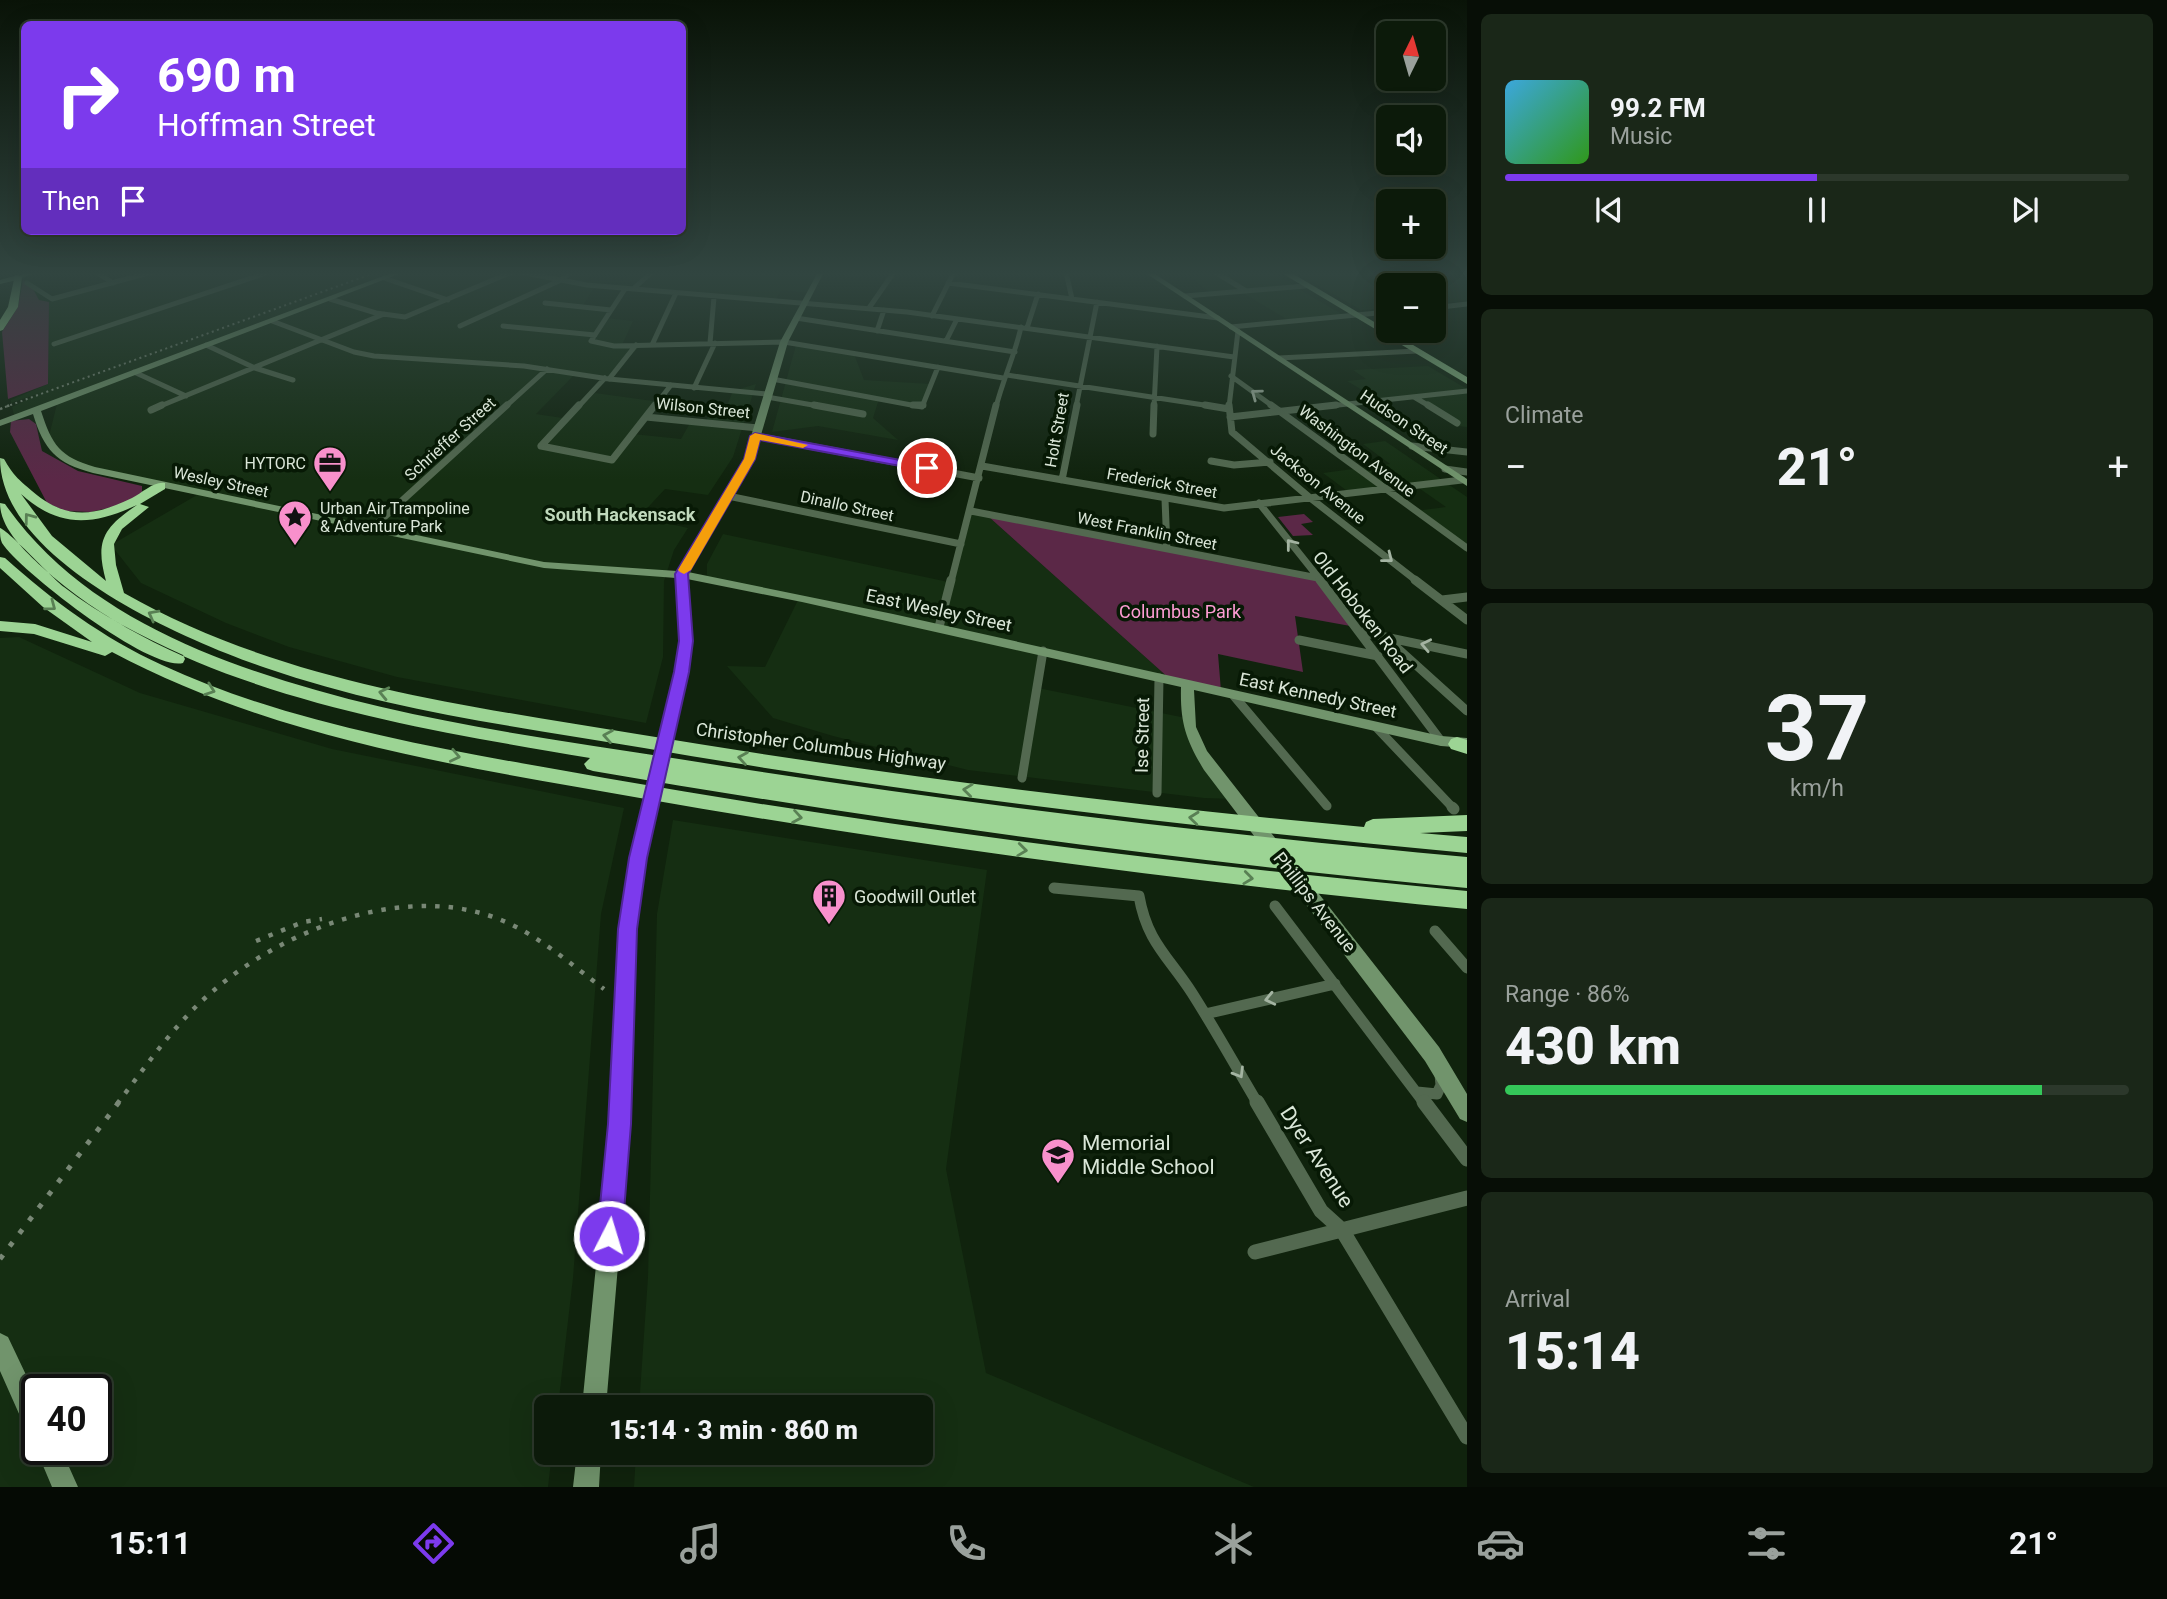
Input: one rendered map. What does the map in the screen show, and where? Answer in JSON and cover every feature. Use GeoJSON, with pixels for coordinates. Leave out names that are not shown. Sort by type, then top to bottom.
{"type":"FeatureCollection","features":[{"type":"Feature","properties":{"kind":"highway"},"geometry":{"type":"LineString","coordinates":[[2,467],[44,506],[66,516],[94,515],[118,510],[167,487]]}},
{"type":"Feature","properties":{"kind":"highway","name":"Christopher Columbus Highway"},"geometry":{"type":"LineString","coordinates":[[2,467],[20,505],[46,538],[84,572],[117,595],[174,626],[271,663],[327,680],[440,705],[663,745],[888,779],[1102,807],[1467,845]]}},
{"type":"Feature","properties":{"kind":"highway"},"geometry":{"type":"LineString","coordinates":[[117,595],[106,557],[108,539],[121,523],[167,487]]}},
{"type":"Feature","properties":{"kind":"highway"},"geometry":{"type":"LineString","coordinates":[[0,507],[16,532],[49,566],[78,589],[131,623],[173,644],[247,674],[353,704],[565,747],[859,794],[1175,835],[1467,865]]}},
{"type":"Feature","properties":{"kind":"highway"},"geometry":{"type":"LineString","coordinates":[[0,532],[32,568],[60,592],[132,637],[226,679],[363,719],[638,772],[895,812],[1152,846],[1467,879]]}},
{"type":"Feature","properties":{"kind":"highway"},"geometry":{"type":"LineString","coordinates":[[0,561],[23,584],[72,622],[147,664]]}},
{"type":"Feature","properties":{"kind":"highway"},"geometry":{"type":"LineString","coordinates":[[0,626],[40,630],[147,664],[226,696],[321,725],[430,751],[589,782],[1013,849],[1467,900]]}},
{"type":"Feature","properties":{"kind":"highway"},"geometry":{"type":"LineString","coordinates":[[1310,830],[1461,816]]}},
{"type":"Feature","properties":{"kind":"highway"},"geometry":{"type":"LineString","coordinates":[[1441,897],[1467,905]]}},
{"type":"Feature","properties":{"kind":"main road"},"geometry":{"type":"LineString","coordinates":[[1400,341],[1467,381]]}},
{"type":"Feature","properties":{"kind":"street"},"geometry":{"type":"LineString","coordinates":[[54,344],[62,341]]}},
{"type":"Feature","properties":{"kind":"street"},"geometry":{"type":"LineString","coordinates":[[0,423],[216,341]]}},
{"type":"Feature","properties":{"kind":"street"},"geometry":{"type":"LineString","coordinates":[[151,410],[319,341]]}},
{"type":"Feature","properties":{"kind":"street"},"geometry":{"type":"LineString","coordinates":[[327,341],[374,356],[547,369],[767,396],[863,414]]}},
{"type":"Feature","properties":{"kind":"street"},"geometry":{"type":"LineString","coordinates":[[599,341],[608,346],[784,342],[938,368],[1155,398],[1229,413],[1280,412],[1467,391]]}},
{"type":"Feature","properties":{"kind":"street"},"geometry":{"type":"LineString","coordinates":[[948,341],[1015,352]]}},
{"type":"Feature","properties":{"kind":"street"},"geometry":{"type":"LineString","coordinates":[[939,627],[1005,376],[1019,341]]}},
{"type":"Feature","properties":{"kind":"street","name":"Holt Street"},"geometry":{"type":"LineString","coordinates":[[1062,480],[1089,341]]}},
{"type":"Feature","properties":{"kind":"street"},"geometry":{"type":"LineString","coordinates":[[1123,341],[1234,356]]}},
{"type":"Feature","properties":{"kind":"street"},"geometry":{"type":"LineString","coordinates":[[1229,413],[1234,341]]}},
{"type":"Feature","properties":{"kind":"street","name":"Hudson Street"},"geometry":{"type":"LineString","coordinates":[[1253,341],[1446,469],[1465,478]]}},
{"type":"Feature","properties":{"kind":"street"},"geometry":{"type":"LineString","coordinates":[[595,1395],[620,1124],[627,929],[638,858],[682,672],[686,641],[681,574],[750,459],[784,342]]}},
{"type":"Feature","properties":{"kind":"street"},"geometry":{"type":"LineString","coordinates":[[694,388],[712,343]]}},
{"type":"Feature","properties":{"kind":"street"},"geometry":{"type":"LineString","coordinates":[[206,345],[255,368],[293,380]]}},
{"type":"Feature","properties":{"kind":"street"},"geometry":{"type":"LineString","coordinates":[[636,345],[541,446],[611,460],[671,386]]}},
{"type":"Feature","properties":{"kind":"street"},"geometry":{"type":"LineString","coordinates":[[1153,434],[1157,346]]}},
{"type":"Feature","properties":{"kind":"street"},"geometry":{"type":"LineString","coordinates":[[1279,358],[1416,351]]}},
{"type":"Feature","properties":{"kind":"street"},"geometry":{"type":"LineString","coordinates":[[772,379],[922,407],[938,368]]}},
{"type":"Feature","properties":{"kind":"street","name":"Schrieffer Street"},"geometry":{"type":"LineString","coordinates":[[371,529],[547,369]]}},
{"type":"Feature","properties":{"kind":"street"},"geometry":{"type":"LineString","coordinates":[[134,372],[186,396]]}},
{"type":"Feature","properties":{"kind":"street","name":"Washington Avenue"},"geometry":{"type":"LineString","coordinates":[[1231,376],[1467,548]]}},
{"type":"Feature","properties":{"kind":"street"},"geometry":{"type":"LineString","coordinates":[[1414,397],[1457,423]]}},
{"type":"Feature","properties":{"kind":"street","name":"Wesley Street"},"geometry":{"type":"LineString","coordinates":[[36,409],[47,442],[60,457],[77,466],[554,566],[681,574]]}},
{"type":"Feature","properties":{"kind":"street","name":"Jackson Avenue"},"geometry":{"type":"LineString","coordinates":[[1229,413],[1232,432],[1309,497],[1467,620]]}},
{"type":"Feature","properties":{"kind":"street","name":"Wilson Street"},"geometry":{"type":"LineString","coordinates":[[646,417],[757,432],[979,478]]}},
{"type":"Feature","properties":{"kind":"street"},"geometry":{"type":"LineString","coordinates":[[1412,446],[1467,452]]}},
{"type":"Feature","properties":{"kind":"street"},"geometry":{"type":"LineString","coordinates":[[1212,461],[1234,465],[1270,462]]}},
{"type":"Feature","properties":{"kind":"street","name":"Frederick Street"},"geometry":{"type":"LineString","coordinates":[[982,466],[1217,508],[1465,478]]}},
{"type":"Feature","properties":{"kind":"street","name":"Dinallo Street"},"geometry":{"type":"LineString","coordinates":[[728,496],[961,544]]}},
{"type":"Feature","properties":{"kind":"street"},"geometry":{"type":"LineString","coordinates":[[1166,499],[1167,549]]}},
{"type":"Feature","properties":{"kind":"street","name":"Old Hoboken Road"},"geometry":{"type":"LineString","coordinates":[[1259,503],[1378,656],[1460,742]]}},
{"type":"Feature","properties":{"kind":"street","name":"West Franklin Street"},"geometry":{"type":"LineString","coordinates":[[971,510],[1318,578]]}},
{"type":"Feature","properties":{"kind":"street","name":"East Wesley Street"},"geometry":{"type":"LineString","coordinates":[[681,574],[939,627],[1188,685]]}},
{"type":"Feature","properties":{"kind":"street"},"geometry":{"type":"LineString","coordinates":[[1442,600],[1467,597]]}},
{"type":"Feature","properties":{"kind":"street"},"geometry":{"type":"LineString","coordinates":[[1361,632],[1467,654]]}},
{"type":"Feature","properties":{"kind":"street"},"geometry":{"type":"LineString","coordinates":[[1385,637],[1467,711]]}},
{"type":"Feature","properties":{"kind":"street"},"geometry":{"type":"LineString","coordinates":[[1299,640],[1378,656]]}},
{"type":"Feature","properties":{"kind":"street"},"geometry":{"type":"LineString","coordinates":[[1022,778],[1043,651]]}},
{"type":"Feature","properties":{"kind":"street","name":"Ise Street"},"geometry":{"type":"LineString","coordinates":[[1157,793],[1159,678]]}},
{"type":"Feature","properties":{"kind":"street","name":"East Kennedy Street"},"geometry":{"type":"LineString","coordinates":[[1188,685],[1376,727],[1460,742]]}},
{"type":"Feature","properties":{"kind":"street","name":"Phillips Avenue"},"geometry":{"type":"LineString","coordinates":[[1188,685],[1186,718],[1189,732],[1209,766],[1433,1054],[1467,1112]]}},
{"type":"Feature","properties":{"kind":"street"},"geometry":{"type":"LineString","coordinates":[[1234,696],[1327,806]]}},
{"type":"Feature","properties":{"kind":"street"},"geometry":{"type":"LineString","coordinates":[[1376,727],[1461,816]]}},
{"type":"Feature","properties":{"kind":"street","name":"Dyer Avenue"},"geometry":{"type":"LineString","coordinates":[[1054,888],[1139,896],[1147,930],[1174,965],[1205,1014],[1321,1211],[1342,1230],[1467,1437]]}},
{"type":"Feature","properties":{"kind":"street","name":"Phillips Avenue"},"geometry":{"type":"LineString","coordinates":[[1275,906],[1467,1159]]}},
{"type":"Feature","properties":{"kind":"street"},"geometry":{"type":"LineString","coordinates":[[1435,931],[1467,968]]}},
{"type":"Feature","properties":{"kind":"street"},"geometry":{"type":"LineString","coordinates":[[1205,1014],[1335,984]]}},
{"type":"Feature","properties":{"kind":"street"},"geometry":{"type":"LineString","coordinates":[[1417,1092],[1437,1094],[1441,1085],[1433,1054]]}},
{"type":"Feature","properties":{"kind":"street"},"geometry":{"type":"LineString","coordinates":[[1255,1252],[1467,1198]]}},
{"type":"Feature","properties":{"kind":"street"},"geometry":{"type":"LineString","coordinates":[[0,1345],[21,1390]]}},
{"type":"Feature","properties":{"kind":"street"},"geometry":{"type":"LineString","coordinates":[[55,1465],[65,1487]]}},
{"type":"Feature","properties":{"kind":"street"},"geometry":{"type":"LineString","coordinates":[[586,1487],[588,1465]]}},
{"type":"Feature","properties":{"kind":"shaded area"},"geometry":{"type":"Polygon","coordinates":[[[49,341],[624,341],[622,345],[641,345],[610,377],[577,372],[536,414],[569,419],[595,393],[660,402],[633,434],[681,439],[690,423],[705,424],[712,407],[726,408],[733,391],[756,384],[733,457],[708,495],[665,489],[639,517],[688,528],[674,550],[664,581],[663,657],[646,723],[397,677],[289,647],[226,623],[141,583],[111,545],[197,495],[69,460],[49,436],[57,404],[14,415],[12,407],[40,393],[11,403],[11,400],[48,384],[49,341]]]}},
{"type":"Feature","properties":{"kind":"shaded area"},"geometry":{"type":"Polygon","coordinates":[[[796,345],[854,354],[864,380],[931,384],[924,406],[879,399],[873,418],[898,440],[818,426],[772,432],[796,345]]]}},
{"type":"Feature","properties":{"kind":"shaded area"},"geometry":{"type":"Polygon","coordinates":[[[1428,366],[1467,389],[1467,427],[1458,426],[1412,397],[1379,400],[1347,381],[1366,379],[1353,370],[1428,366]]]}},
{"type":"Feature","properties":{"kind":"shaded area"},"geometry":{"type":"Polygon","coordinates":[[[1385,441],[1467,497],[1467,549],[1415,511],[1446,507],[1416,486],[1350,493],[1323,473],[1390,464],[1363,444],[1385,441]]]}},
{"type":"Feature","properties":{"kind":"shaded area"},"geometry":{"type":"Polygon","coordinates":[[[972,513],[989,517],[1171,680],[1044,652],[1038,688],[1186,718],[1235,799],[1204,798],[968,770],[833,736],[773,718],[727,666],[765,667],[799,598],[707,577],[707,564],[723,534],[953,583],[972,513]]]}},
{"type":"Feature","properties":{"kind":"shaded area"},"geometry":{"type":"Polygon","coordinates":[[[19,637],[140,693],[332,749],[624,808],[601,914],[573,1278],[559,1395],[534,1395],[534,1465],[551,1465],[548,1487],[0,1487],[0,638],[19,637]]]}},
{"type":"Feature","properties":{"kind":"shaded area"},"geometry":{"type":"Polygon","coordinates":[[[673,820],[987,870],[946,1169],[986,1373],[1254,1487],[634,1487],[635,1465],[933,1465],[933,1395],[640,1395],[648,1277],[657,914],[673,820]]]}},
{"type":"Feature","properties":{"kind":"green space"},"geometry":{"type":"Polygon","coordinates":[[[3,341],[49,341],[48,384],[8,399],[3,341]]]}},
{"type":"Feature","properties":{"kind":"green space"},"geometry":{"type":"Polygon","coordinates":[[[29,419],[36,424],[42,451],[78,471],[142,486],[142,494],[125,504],[91,512],[65,511],[47,503],[10,432],[11,421],[29,419]]]}},
{"type":"Feature","properties":{"kind":"green space"},"geometry":{"type":"Polygon","coordinates":[[[1304,514],[1313,522],[1301,524],[1313,535],[1293,536],[1278,517],[1304,514]]]}},
{"type":"Feature","properties":{"kind":"green space","name":"Columbus Park"},"geometry":{"type":"Polygon","coordinates":[[[989,517],[1321,581],[1356,627],[1295,616],[1303,672],[1218,654],[1221,691],[1171,680],[989,517]]]}},
{"type":"Feature","properties":{"kind":"railway"},"geometry":{"type":"LineString","coordinates":[[5,407],[186,341]]}},
{"type":"Feature","properties":{"kind":"railway"},"geometry":{"type":"LineString","coordinates":[[5,407],[10,405]]}},
{"type":"Feature","properties":{"kind":"railway"},"geometry":{"type":"LineString","coordinates":[[0,409],[5,407]]}},
{"type":"Feature","properties":{"kind":"railway"},"geometry":{"type":"LineString","coordinates":[[117,1104],[174,1031],[213,991],[277,947],[353,916],[392,908],[432,906],[471,911],[508,923],[533,937],[604,989]]}},
{"type":"Feature","properties":{"kind":"railway"},"geometry":{"type":"LineString","coordinates":[[256,941],[303,922],[322,919]]}},
{"type":"Feature","properties":{"kind":"railway"},"geometry":{"type":"LineString","coordinates":[[0,1259],[119,1102]]}},
{"type":"Feature","properties":{"kind":"slow traffic"},"geometry":{"type":"LineString","coordinates":[[684,570],[750,459],[755,436],[803,445]]}},
{"type":"Feature","properties":{"kind":"place","name":"HYTORC"},"geometry":{"type":"Point","coordinates":[330,493]}},
{"type":"Feature","properties":{"kind":"place","name":"Urban Air Trampoline & Adventure Park"},"geometry":{"type":"Point","coordinates":[295,547]}},
{"type":"Feature","properties":{"kind":"place","name":"Goodwill Outlet"},"geometry":{"type":"Point","coordinates":[829,926]}},
{"type":"Feature","properties":{"kind":"place","name":"Memorial Middle School"},"geometry":{"type":"Point","coordinates":[1058,1185]}},
{"type":"Feature","properties":{"kind":"district","name":"South Hackensack"},"geometry":{"type":"Point","coordinates":[620,514]}},
{"type":"Feature","properties":{"kind":"route"},"geometry":{"type":"LineString","coordinates":[[609,1236],[620,1124],[627,929],[638,858],[682,672],[686,641],[681,574],[750,459],[755,436],[927,468]]}}]}
